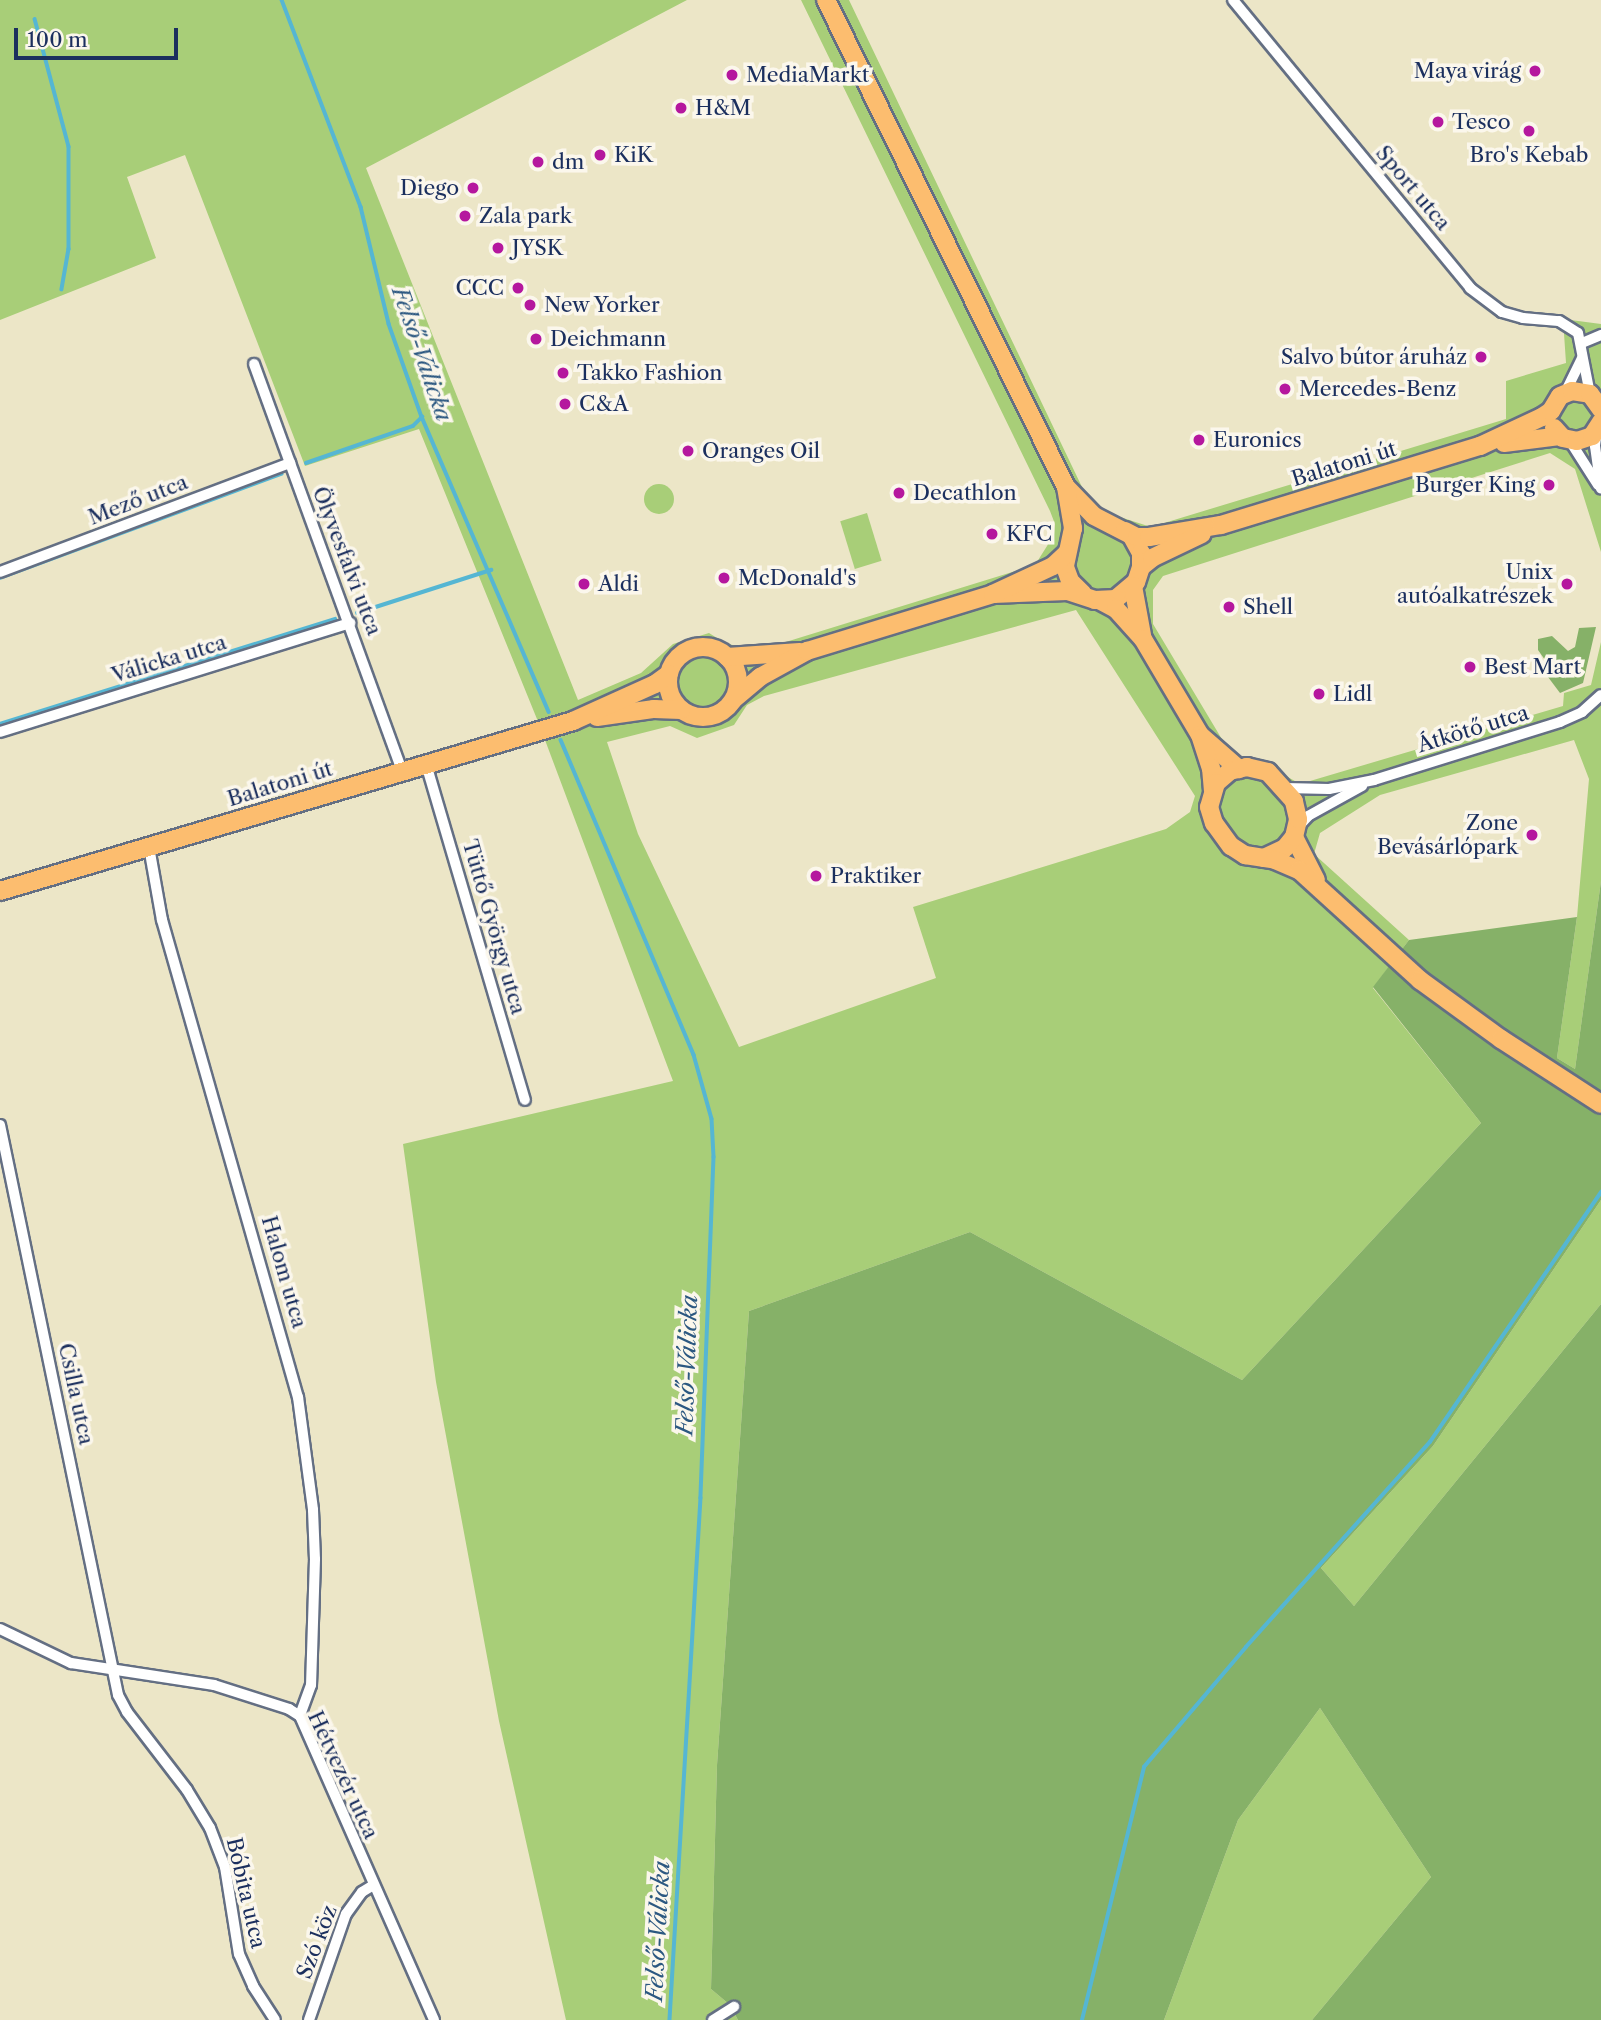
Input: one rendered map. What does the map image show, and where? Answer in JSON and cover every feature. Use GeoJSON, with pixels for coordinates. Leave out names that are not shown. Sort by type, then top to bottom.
{"type":"FeatureCollection","features":[{"type":"Feature","properties":{"kind":"main road"},"geometry":{"type":"LineString","coordinates":[[826,0],[1066,486],[1094,516],[1125,531],[1138,547],[1142,567],[1133,586],[1122,596],[1093,598],[1055,590],[993,594]]}},
{"type":"Feature","properties":{"kind":"main road"},"geometry":{"type":"LineString","coordinates":[[1565,393],[1579,391],[1596,400]]}},
{"type":"Feature","properties":{"kind":"main road","name":"Balatoni út"},"geometry":{"type":"LineString","coordinates":[[1125,531],[1137,537],[1149,537],[1221,525],[1480,446],[1551,411],[1565,393]]}},
{"type":"Feature","properties":{"kind":"main road"},"geometry":{"type":"LineString","coordinates":[[1551,411],[1552,423],[1565,438]]}},
{"type":"Feature","properties":{"kind":"main road","name":"Balatoni út"},"geometry":{"type":"LineString","coordinates":[[1480,446],[1565,438],[1585,440],[1600,425]]}},
{"type":"Feature","properties":{"kind":"main road"},"geometry":{"type":"LineString","coordinates":[[1066,486],[1073,528],[1065,567],[1070,580],[1093,598],[1116,609],[1143,639],[1200,735],[1211,768],[1211,816],[1222,837],[1245,855],[1286,863],[1320,886],[1364,932],[1420,980],[1490,1031],[1601,1104]]}},
{"type":"Feature","properties":{"kind":"main road"},"geometry":{"type":"LineString","coordinates":[[807,651],[727,657],[706,647],[691,649],[677,658],[669,674],[670,694],[681,710],[696,717],[709,717],[722,712],[734,698],[760,677],[807,651],[993,594],[1053,566],[1088,527],[1108,524]]}},
{"type":"Feature","properties":{"kind":"main road","name":"Balatoni út"},"geometry":{"type":"LineString","coordinates":[[1142,567],[1152,558],[1221,525]]}},
{"type":"Feature","properties":{"kind":"main road"},"geometry":{"type":"LineString","coordinates":[[1133,586],[1143,639]]}},
{"type":"Feature","properties":{"kind":"main road"},"geometry":{"type":"LineString","coordinates":[[727,657],[738,680],[734,698]]}},
{"type":"Feature","properties":{"kind":"main road","name":"Balatoni út"},"geometry":{"type":"LineString","coordinates":[[0,891],[573,721],[655,684],[669,674]]}},
{"type":"Feature","properties":{"kind":"main road","name":"Balatoni út"},"geometry":{"type":"LineString","coordinates":[[573,721],[654,709],[681,710]]}},
{"type":"Feature","properties":{"kind":"main road"},"geometry":{"type":"LineString","coordinates":[[1200,735],[1239,769]]}},
{"type":"Feature","properties":{"kind":"main road"},"geometry":{"type":"LineString","coordinates":[[1213,790],[1222,776],[1239,769],[1261,769],[1285,788],[1297,811],[1296,832],[1320,886]]}},
{"type":"Feature","properties":{"kind":"main road"},"geometry":{"type":"LineString","coordinates":[[1264,858],[1284,848],[1296,832]]}},
{"type":"Feature","properties":{"kind":"street","name":"Sport utca"},"geometry":{"type":"LineString","coordinates":[[1233,0],[1470,288],[1502,312],[1523,318],[1559,321],[1571,326],[1582,343]]}},
{"type":"Feature","properties":{"kind":"street"},"geometry":{"type":"LineString","coordinates":[[1596,400],[1582,358],[1582,343],[1601,335]]}},
{"type":"Feature","properties":{"kind":"street"},"geometry":{"type":"LineString","coordinates":[[1565,393],[1582,358]]}},
{"type":"Feature","properties":{"kind":"street","name":"Ölyvesfalvi utca"},"geometry":{"type":"LineString","coordinates":[[254,365],[402,771]]}},
{"type":"Feature","properties":{"kind":"street"},"geometry":{"type":"LineString","coordinates":[[1600,425],[1595,446],[1601,489]]}},
{"type":"Feature","properties":{"kind":"street"},"geometry":{"type":"LineString","coordinates":[[1565,438],[1601,489]]}},
{"type":"Feature","properties":{"kind":"street","name":"Mező utca"},"geometry":{"type":"LineString","coordinates":[[0,572],[290,463]]}},
{"type":"Feature","properties":{"kind":"street","name":"Válicka utca"},"geometry":{"type":"LineString","coordinates":[[0,732],[350,623]]}},
{"type":"Feature","properties":{"kind":"street","name":"Átkötő utca"},"geometry":{"type":"LineString","coordinates":[[1285,788],[1329,789],[1374,780],[1560,722],[1582,712],[1601,695]]}},
{"type":"Feature","properties":{"kind":"street","name":"Tüttő György utca"},"geometry":{"type":"LineString","coordinates":[[426,764],[525,1100]]}},
{"type":"Feature","properties":{"kind":"street","name":"Átkötő utca"},"geometry":{"type":"LineString","coordinates":[[1296,832],[1319,810],[1374,780]]}},
{"type":"Feature","properties":{"kind":"street","name":"Halom utca"},"geometry":{"type":"LineString","coordinates":[[149,847],[162,920],[298,1397],[313,1510],[315,1559],[311,1685],[300,1716]]}},
{"type":"Feature","properties":{"kind":"street","name":"Csilla utca"},"geometry":{"type":"LineString","coordinates":[[0,1125],[114,1670]]}},
{"type":"Feature","properties":{"kind":"street","name":"Hétvezér utca"},"geometry":{"type":"LineString","coordinates":[[0,1629],[71,1664],[214,1685],[289,1709],[300,1716],[372,1886],[434,2020]]}},
{"type":"Feature","properties":{"kind":"street","name":"Bóbita utca"},"geometry":{"type":"LineString","coordinates":[[114,1670],[118,1695],[127,1712],[194,1800],[219,1846],[239,1954],[253,1986],[275,2020]]}},
{"type":"Feature","properties":{"kind":"street","name":"Szó köz"},"geometry":{"type":"LineString","coordinates":[[309,2020],[346,1914],[353,1902],[372,1886]]}},
{"type":"Feature","properties":{"kind":"street"},"geometry":{"type":"LineString","coordinates":[[713,2020],[734,2007]]}},
{"type":"Feature","properties":{"kind":"green space"},"geometry":{"type":"Polygon","coordinates":[[[0,0],[687,0],[366,168],[578,700],[641,673],[673,644],[709,633],[725,643],[744,648],[776,645],[1035,565],[1054,535],[1055,524],[1050,511],[801,0],[849,0],[1092,508],[1151,527],[1506,419],[1506,381],[1566,363],[1563,319],[1601,324],[1601,552],[1575,469],[1550,453],[1163,576],[1153,590],[1153,624],[1232,756],[1255,758],[1300,784],[1563,706],[1564,693],[1591,685],[1601,642],[1601,881],[1575,1069],[1557,1058],[1577,917],[1589,779],[1574,740],[1380,795],[1320,833],[1314,854],[1409,940],[1373,988],[1481,1123],[1242,1380],[970,1232],[749,1311],[717,1765],[711,1989],[730,2005],[738,2020],[566,2020],[499,1721],[436,1382],[403,1144],[673,1081],[539,724],[419,429],[305,466],[185,155],[127,177],[156,258],[0,320],[0,0]],[[1076,610],[764,696],[747,705],[734,725],[697,738],[670,726],[607,742],[638,834],[739,1047],[936,978],[913,907],[1166,829],[1190,812],[1195,796],[1076,610]]]}},
{"type":"Feature","properties":{"kind":"green space"},"geometry":{"type":"Polygon","coordinates":[[[659,484],[670,488],[674,499],[670,510],[659,514],[648,510],[644,499],[648,488],[659,484]]]}},
{"type":"Feature","properties":{"kind":"green space"},"geometry":{"type":"Polygon","coordinates":[[[867,513],[882,561],[855,569],[840,521],[867,513]]]}},
{"type":"Feature","properties":{"kind":"green space"},"geometry":{"type":"Polygon","coordinates":[[[1596,627],[1583,683],[1560,693],[1548,677],[1550,667],[1538,650],[1538,639],[1552,636],[1568,651],[1575,647],[1579,628],[1596,627]]]}},
{"type":"Feature","properties":{"kind":"green space"},"geometry":{"type":"Polygon","coordinates":[[[1601,881],[1601,1200],[1433,1446],[1321,1568],[1354,1606],[1601,1304],[1601,2020],[1312,2020],[1431,1877],[1320,1708],[1238,1820],[1164,2020],[738,2020],[730,2005],[711,1989],[717,1765],[749,1311],[970,1232],[1242,1380],[1481,1123],[1373,987],[1409,940],[1577,917],[1557,1058],[1575,1069],[1601,881]]]}},
{"type":"Feature","properties":{"kind":"green space"},"geometry":{"type":"Polygon","coordinates":[[[1601,1200],[1601,1304],[1354,1606],[1321,1568],[1433,1446],[1601,1200]]]}},
{"type":"Feature","properties":{"kind":"green space"},"geometry":{"type":"Polygon","coordinates":[[[1320,1708],[1431,1877],[1312,2020],[1164,2020],[1238,1820],[1320,1708]]]}},
{"type":"Feature","properties":{"kind":"waterway","name":"Felső-Válicka"},"geometry":{"type":"LineString","coordinates":[[282,0],[361,207],[389,324],[422,417],[549,712]]}},
{"type":"Feature","properties":{"kind":"waterway"},"geometry":{"type":"LineString","coordinates":[[35,19],[69,147],[69,249],[62,289]]}},
{"type":"Feature","properties":{"kind":"waterway"},"geometry":{"type":"LineString","coordinates":[[306,463],[413,426],[422,417]]}},
{"type":"Feature","properties":{"kind":"waterway"},"geometry":{"type":"LineString","coordinates":[[0,578],[281,474]]}},
{"type":"Feature","properties":{"kind":"waterway"},"geometry":{"type":"LineString","coordinates":[[357,613],[491,570]]}},
{"type":"Feature","properties":{"kind":"waterway"},"geometry":{"type":"LineString","coordinates":[[0,724],[335,619]]}},
{"type":"Feature","properties":{"kind":"waterway","name":"Felső-Válicka"},"geometry":{"type":"LineString","coordinates":[[561,740],[694,1055],[712,1119],[714,1157],[701,1498],[670,2020]]}},
{"type":"Feature","properties":{"kind":"waterway"},"geometry":{"type":"LineString","coordinates":[[1082,2020],[1144,1767],[1246,1647],[1430,1442],[1601,1192]]}},
{"type":"Feature","properties":{"kind":"place","name":"Maya virág"},"geometry":{"type":"Point","coordinates":[1535,71]}},
{"type":"Feature","properties":{"kind":"place","name":"MediaMarkt"},"geometry":{"type":"Point","coordinates":[732,75]}},
{"type":"Feature","properties":{"kind":"place","name":"H&M"},"geometry":{"type":"Point","coordinates":[681,108]}},
{"type":"Feature","properties":{"kind":"place","name":"Tesco"},"geometry":{"type":"Point","coordinates":[1438,122]}},
{"type":"Feature","properties":{"kind":"place","name":"Bro's Kebab"},"geometry":{"type":"Point","coordinates":[1529,131]}},
{"type":"Feature","properties":{"kind":"place","name":"KiK"},"geometry":{"type":"Point","coordinates":[600,155]}},
{"type":"Feature","properties":{"kind":"place","name":"dm"},"geometry":{"type":"Point","coordinates":[538,162]}},
{"type":"Feature","properties":{"kind":"place","name":"Diego"},"geometry":{"type":"Point","coordinates":[473,188]}},
{"type":"Feature","properties":{"kind":"place","name":"Zala park"},"geometry":{"type":"Point","coordinates":[465,216]}},
{"type":"Feature","properties":{"kind":"place","name":"JYSK"},"geometry":{"type":"Point","coordinates":[498,248]}},
{"type":"Feature","properties":{"kind":"place","name":"CCC"},"geometry":{"type":"Point","coordinates":[518,288]}},
{"type":"Feature","properties":{"kind":"place","name":"New Yorker"},"geometry":{"type":"Point","coordinates":[530,305]}},
{"type":"Feature","properties":{"kind":"place","name":"Deichmann"},"geometry":{"type":"Point","coordinates":[536,339]}},
{"type":"Feature","properties":{"kind":"place","name":"Salvo bútor áruház"},"geometry":{"type":"Point","coordinates":[1481,357]}},
{"type":"Feature","properties":{"kind":"place","name":"Takko Fashion"},"geometry":{"type":"Point","coordinates":[563,373]}},
{"type":"Feature","properties":{"kind":"place","name":"Mercedes-Benz"},"geometry":{"type":"Point","coordinates":[1285,389]}},
{"type":"Feature","properties":{"kind":"place","name":"C&A"},"geometry":{"type":"Point","coordinates":[565,404]}},
{"type":"Feature","properties":{"kind":"place","name":"Euronics"},"geometry":{"type":"Point","coordinates":[1199,440]}},
{"type":"Feature","properties":{"kind":"place","name":"Oranges Oil"},"geometry":{"type":"Point","coordinates":[688,451]}},
{"type":"Feature","properties":{"kind":"place","name":"Burger King"},"geometry":{"type":"Point","coordinates":[1549,485]}},
{"type":"Feature","properties":{"kind":"place","name":"Decathlon"},"geometry":{"type":"Point","coordinates":[899,493]}},
{"type":"Feature","properties":{"kind":"place","name":"KFC"},"geometry":{"type":"Point","coordinates":[992,534]}},
{"type":"Feature","properties":{"kind":"place","name":"McDonald's"},"geometry":{"type":"Point","coordinates":[724,578]}},
{"type":"Feature","properties":{"kind":"place","name":"Aldi"},"geometry":{"type":"Point","coordinates":[584,584]}},
{"type":"Feature","properties":{"kind":"place","name":"Unix autóalkatrészek"},"geometry":{"type":"Point","coordinates":[1567,584]}},
{"type":"Feature","properties":{"kind":"place","name":"Shell"},"geometry":{"type":"Point","coordinates":[1229,607]}},
{"type":"Feature","properties":{"kind":"place","name":"Best Mart"},"geometry":{"type":"Point","coordinates":[1470,667]}},
{"type":"Feature","properties":{"kind":"place","name":"Lidl"},"geometry":{"type":"Point","coordinates":[1319,694]}},
{"type":"Feature","properties":{"kind":"place","name":"Zone Bevásárlópark"},"geometry":{"type":"Point","coordinates":[1532,835]}},
{"type":"Feature","properties":{"kind":"place","name":"Praktiker"},"geometry":{"type":"Point","coordinates":[816,876]}}]}
